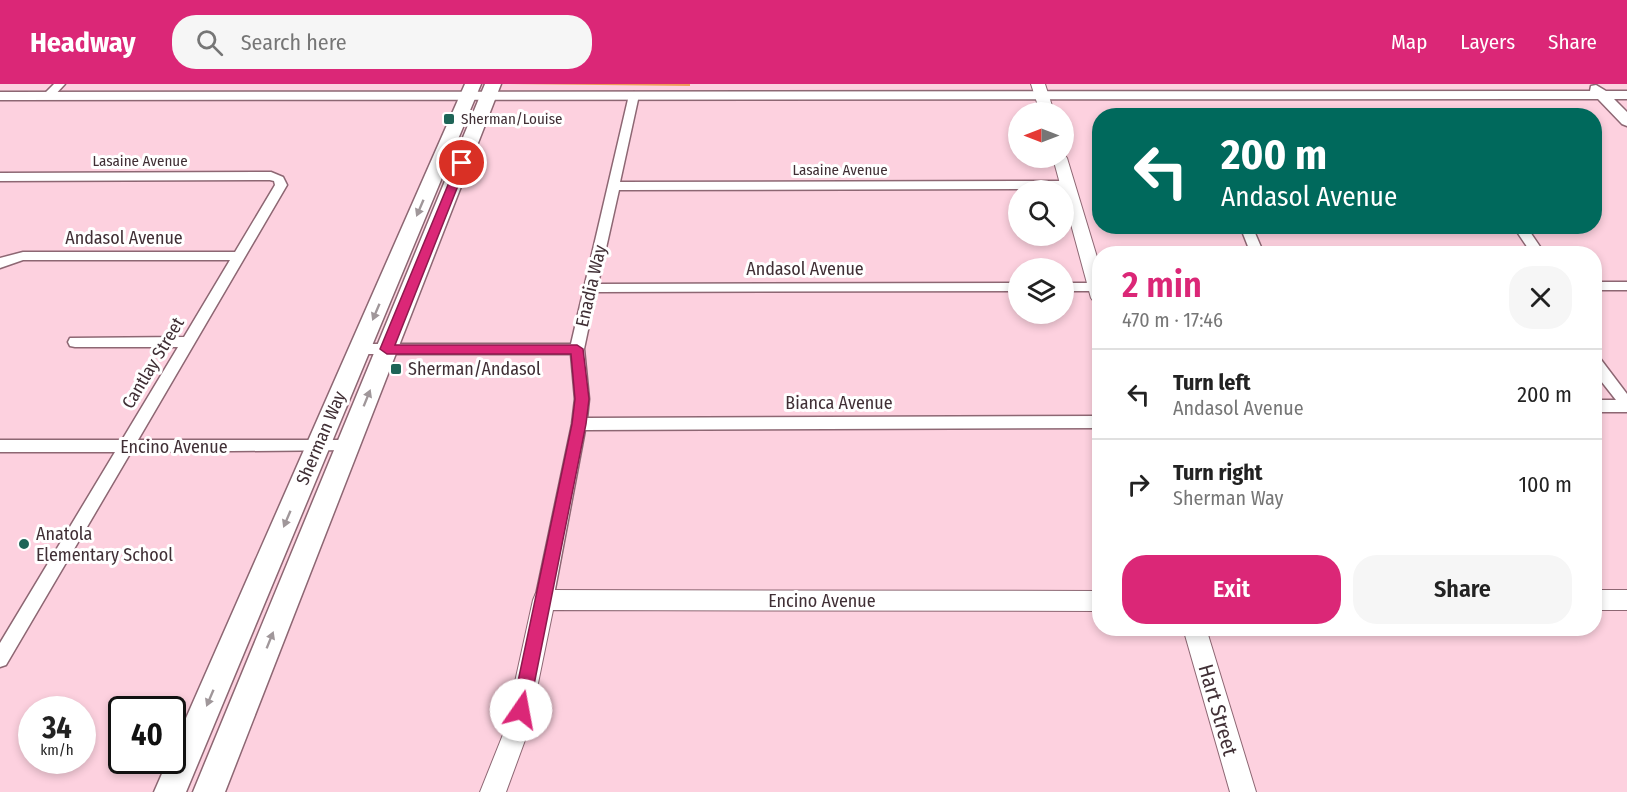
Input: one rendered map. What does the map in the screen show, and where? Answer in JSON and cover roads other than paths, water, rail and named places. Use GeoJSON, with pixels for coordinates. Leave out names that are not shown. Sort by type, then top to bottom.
{"type":"FeatureCollection","features":[{"type":"Feature","properties":{"kind":"main road"},"geometry":{"type":"LineString","coordinates":[[0,96],[481,90],[634,95],[1040,90],[1596,89],[1627,95]]}},
{"type":"Feature","properties":{"kind":"main road"},"geometry":{"type":"LineString","coordinates":[[1596,89],[1627,121]]}},
{"type":"Feature","properties":{"kind":"main road","name":"Sherman Way"},"geometry":{"type":"LineString","coordinates":[[170,792],[360,349],[481,90]]}},
{"type":"Feature","properties":{"kind":"main road","name":"Sherman Way"},"geometry":{"type":"LineString","coordinates":[[209,792],[387,349],[481,90]]}},
{"type":"Feature","properties":{"kind":"street"},"geometry":{"type":"LineString","coordinates":[[48,96],[60,84]]}},
{"type":"Feature","properties":{"kind":"street","name":"Enadia Way"},"geometry":{"type":"LineString","coordinates":[[493,792],[516,732],[544,600],[579,424],[582,399],[577,349],[634,95]]}},
{"type":"Feature","properties":{"kind":"street","name":"Lasaine Avenue"},"geometry":{"type":"LineString","coordinates":[[0,177],[271,176],[279,179]]}},
{"type":"Feature","properties":{"kind":"street","name":"Cantlay Street"},"geometry":{"type":"LineString","coordinates":[[0,659],[280,189],[279,179]]}},
{"type":"Feature","properties":{"kind":"street","name":"Lasaine Avenue"},"geometry":{"type":"LineString","coordinates":[[613,186],[1008,185]]}},
{"type":"Feature","properties":{"kind":"street"},"geometry":{"type":"LineString","coordinates":[[1074,209],[1092,270]]}},
{"type":"Feature","properties":{"kind":"street","name":"Andasol Avenue"},"geometry":{"type":"LineString","coordinates":[[5,261],[23,256],[239,256]]}},
{"type":"Feature","properties":{"kind":"street"},"geometry":{"type":"LineString","coordinates":[[1602,286],[1627,286]]}},
{"type":"Feature","properties":{"kind":"street","name":"Andasol Avenue"},"geometry":{"type":"LineString","coordinates":[[591,288],[1008,287]]}},
{"type":"Feature","properties":{"kind":"street"},"geometry":{"type":"LineString","coordinates":[[1074,288],[1092,289]]}},
{"type":"Feature","properties":{"kind":"street"},"geometry":{"type":"LineString","coordinates":[[75,342],[188,342]]}},
{"type":"Feature","properties":{"kind":"street"},"geometry":{"type":"LineString","coordinates":[[360,349],[577,349]]}},
{"type":"Feature","properties":{"kind":"street"},"geometry":{"type":"LineString","coordinates":[[1602,372],[1627,405]]}},
{"type":"Feature","properties":{"kind":"street"},"geometry":{"type":"LineString","coordinates":[[1602,406],[1627,405]]}},
{"type":"Feature","properties":{"kind":"street","name":"Bianca Avenue"},"geometry":{"type":"LineString","coordinates":[[579,424],[1092,422]]}},
{"type":"Feature","properties":{"kind":"street","name":"Encino Avenue"},"geometry":{"type":"LineString","coordinates":[[0,446],[347,446]]}},
{"type":"Feature","properties":{"kind":"street","name":"Encino Avenue"},"geometry":{"type":"LineString","coordinates":[[544,600],[1092,602]]}},
{"type":"Feature","properties":{"kind":"street"},"geometry":{"type":"LineString","coordinates":[[1602,600],[1627,600]]}},
{"type":"Feature","properties":{"kind":"street","name":"Hart Street"},"geometry":{"type":"LineString","coordinates":[[1196,636],[1243,792]]}},
{"type":"Feature","properties":{"kind":"place","name":"Sherman/Louise"},"geometry":{"type":"Point","coordinates":[449,119]}},
{"type":"Feature","properties":{"kind":"place","name":"Sherman/Andasol"},"geometry":{"type":"Point","coordinates":[396,369]}},
{"type":"Feature","properties":{"kind":"place","name":"Anatola Elementary School"},"geometry":{"type":"Point","coordinates":[24,544]}}]}
